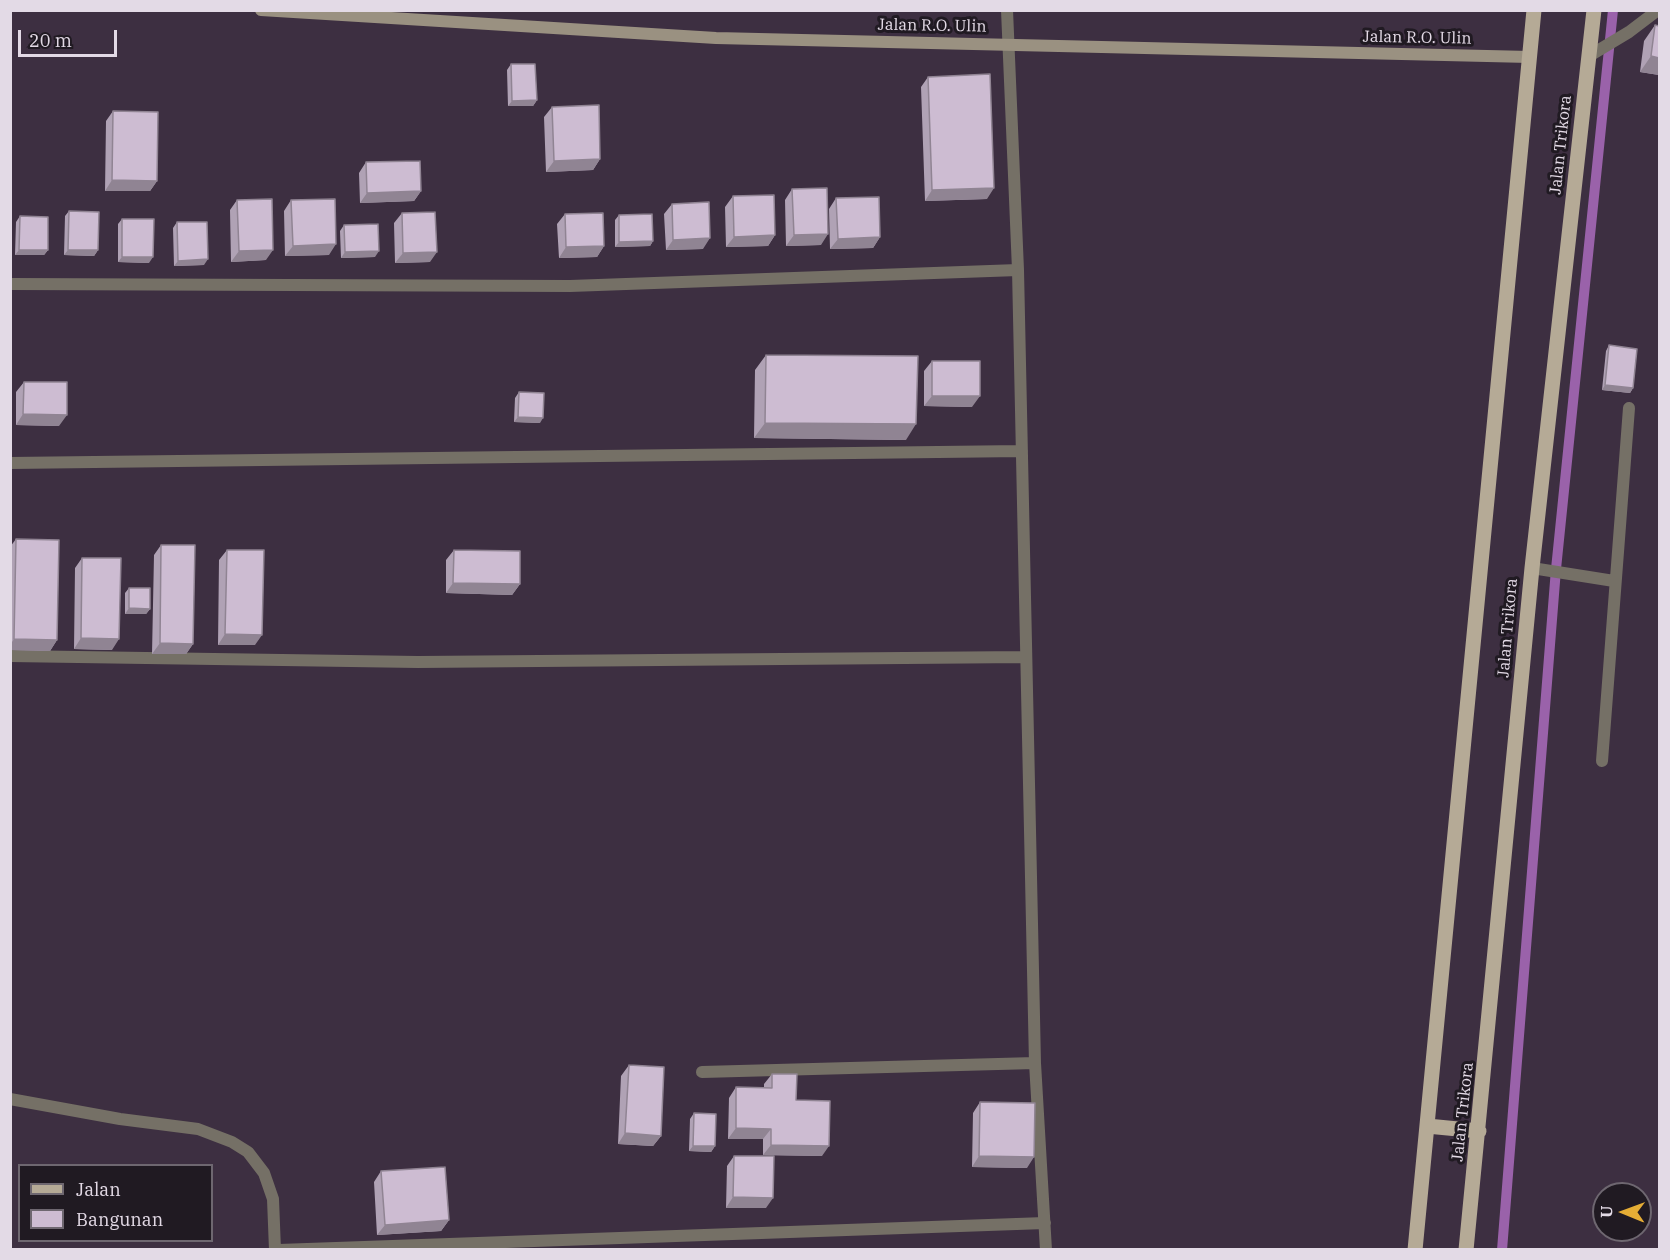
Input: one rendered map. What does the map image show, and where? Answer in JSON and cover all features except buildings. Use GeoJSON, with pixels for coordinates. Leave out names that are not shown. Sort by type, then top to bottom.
{"type":"FeatureCollection","features":[{"type":"Feature","properties":{"kind":"main road","name":"Jalan R.O. Ulin"},"geometry":{"type":"LineString","coordinates":[[261,10],[716,38],[1530,57]]}},
{"type":"Feature","properties":{"kind":"main road","name":"Jalan Trikora"},"geometry":{"type":"LineString","coordinates":[[1415,1250],[1534,10]]}},
{"type":"Feature","properties":{"kind":"main road","name":"Jalan Trikora"},"geometry":{"type":"LineString","coordinates":[[1466,1250],[1532,568],[1594,10]]}},
{"type":"Feature","properties":{"kind":"main road"},"geometry":{"type":"LineString","coordinates":[[1427,1126],[1479,1131]]}},
{"type":"Feature","properties":{"kind":"street"},"geometry":{"type":"LineString","coordinates":[[1007,10],[1018,270],[1035,1063],[1046,1250]]}},
{"type":"Feature","properties":{"kind":"street"},"geometry":{"type":"LineString","coordinates":[[1589,56],[1629,32],[1658,10]]}},
{"type":"Feature","properties":{"kind":"street"},"geometry":{"type":"LineString","coordinates":[[10,284],[570,286],[1018,270]]}},
{"type":"Feature","properties":{"kind":"street"},"geometry":{"type":"LineString","coordinates":[[1602,761],[1614,580],[1629,408]]}},
{"type":"Feature","properties":{"kind":"street"},"geometry":{"type":"LineString","coordinates":[[10,463],[1022,451]]}},
{"type":"Feature","properties":{"kind":"street"},"geometry":{"type":"LineString","coordinates":[[1532,568],[1614,580]]}},
{"type":"Feature","properties":{"kind":"street"},"geometry":{"type":"LineString","coordinates":[[10,656],[418,662],[1026,657]]}},
{"type":"Feature","properties":{"kind":"street"},"geometry":{"type":"LineString","coordinates":[[702,1072],[1035,1063]]}},
{"type":"Feature","properties":{"kind":"street"},"geometry":{"type":"LineString","coordinates":[[10,1100],[120,1119],[198,1129],[232,1142],[248,1152],[264,1173],[273,1199],[277,1250],[1045,1223]]}},
{"type":"Feature","properties":{"kind":"waterway"},"geometry":{"type":"LineString","coordinates":[[1502,1250],[1556,569],[1613,10]]}}]}
